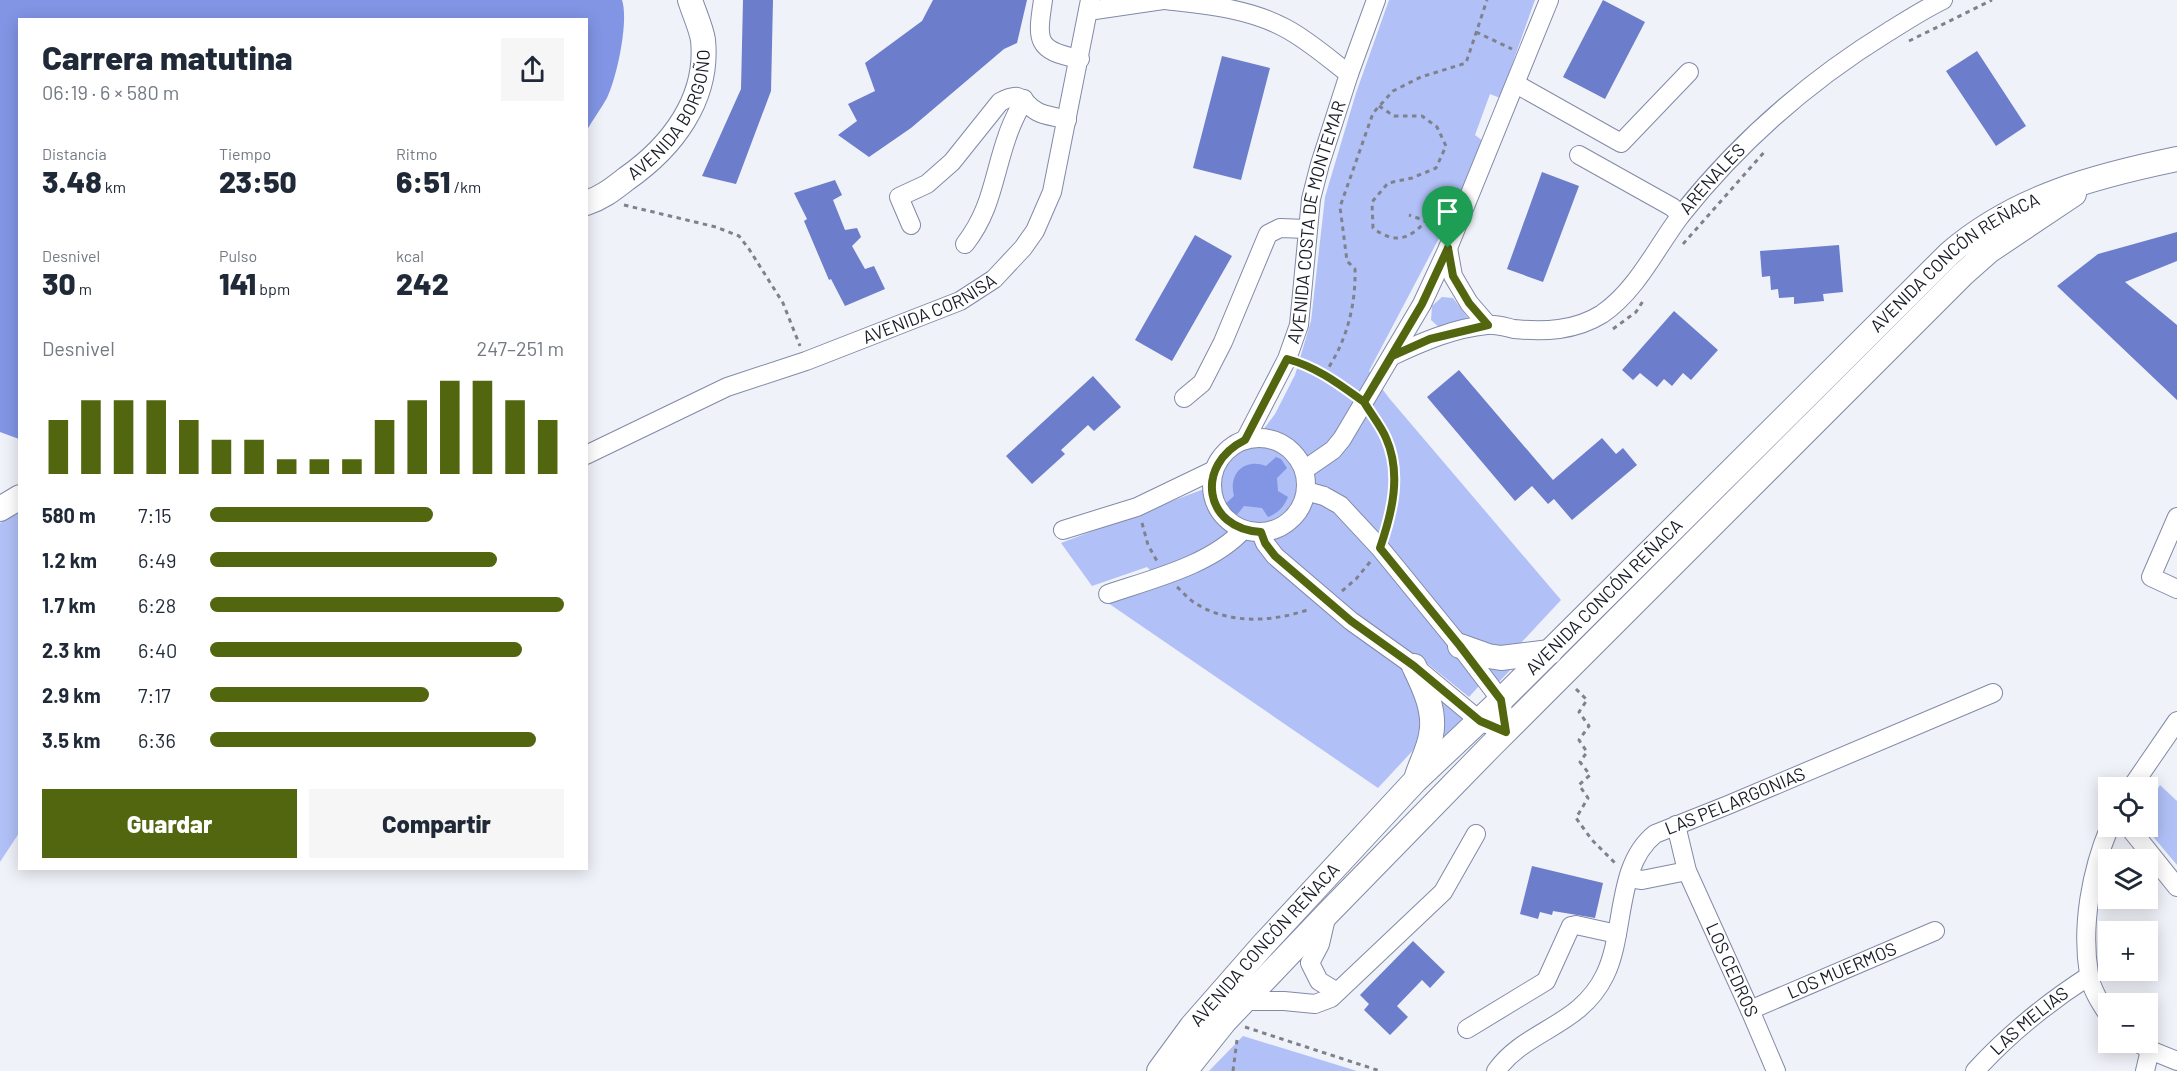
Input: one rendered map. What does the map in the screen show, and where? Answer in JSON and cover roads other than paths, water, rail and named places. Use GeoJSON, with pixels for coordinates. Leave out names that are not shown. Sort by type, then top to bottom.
{"type":"FeatureCollection","features":[{"type":"Feature","properties":{"kind":"main road","name":"AVENIDA BORGOÑO"},"geometry":{"type":"LineString","coordinates":[[588,202],[599,199],[658,155],[680,129],[688,114],[699,83],[703,53],[703,38],[690,0]]}},
{"type":"Feature","properties":{"kind":"main road","name":"AVENIDA CONCÓN REÑACA"},"geometry":{"type":"LineString","coordinates":[[1158,1071],[1192,1026],[1263,945],[1415,781],[1480,721],[1920,282],[1966,239],[2020,206],[2093,180],[2177,159]]}},
{"type":"Feature","properties":{"kind":"main road","name":"AVENIDA CONCÓN REÑACA"},"geometry":{"type":"LineString","coordinates":[[1185,1071],[1232,1023],[1244,1001],[1262,981],[1327,914],[1963,274],[1989,251],[2093,180]]}},
{"type":"Feature","properties":{"kind":"main road"},"geometry":{"type":"LineString","coordinates":[[0,509],[18,498]]}},
{"type":"Feature","properties":{"kind":"main road"},"geometry":{"type":"LineString","coordinates":[[1460,646],[1488,656],[1502,658],[1550,652]]}},
{"type":"Feature","properties":{"kind":"main road"},"geometry":{"type":"LineString","coordinates":[[1414,666],[1427,694],[1432,717],[1431,735],[1415,781]]}},
{"type":"Feature","properties":{"kind":"street"},"geometry":{"type":"LineString","coordinates":[[1043,0],[1038,33],[1046,47],[1058,55],[1080,59]]}},
{"type":"Feature","properties":{"kind":"street"},"geometry":{"type":"LineString","coordinates":[[1089,5],[1164,0],[1252,14],[1285,28],[1312,45],[1349,74]]}},
{"type":"Feature","properties":{"kind":"street","name":"AVENIDA COSTA DE MONTEMAR"},"geometry":{"type":"LineString","coordinates":[[1245,440],[1287,359],[1299,325],[1311,199],[1349,74],[1376,0]]}},
{"type":"Feature","properties":{"kind":"street"},"geometry":{"type":"LineString","coordinates":[[1304,470],[1333,450],[1422,304],[1448,248],[1549,0]]}},
{"type":"Feature","properties":{"kind":"street","name":"ARENALES"},"geometry":{"type":"LineString","coordinates":[[1392,356],[1430,339],[1488,325],[1547,331],[1572,327],[1599,316],[1612,307],[1627,290],[1682,215],[1748,140],[1793,100],[1860,49],[1943,0]]}},
{"type":"Feature","properties":{"kind":"street","name":"AVENIDA CORNISA"},"geometry":{"type":"LineString","coordinates":[[588,453],[727,387],[822,355],[960,301],[978,291],[1009,264],[1035,231],[1052,192],[1089,5]]}},
{"type":"Feature","properties":{"kind":"street"},"geometry":{"type":"LineString","coordinates":[[1516,84],[1621,143],[1689,72]]}},
{"type":"Feature","properties":{"kind":"street"},"geometry":{"type":"LineString","coordinates":[[911,225],[899,197],[927,184],[952,162],[1000,102],[1011,96],[1024,99],[1038,112],[1067,120]]}},
{"type":"Feature","properties":{"kind":"street"},"geometry":{"type":"LineString","coordinates":[[965,244],[976,230],[988,205],[1007,135],[1024,99]]}},
{"type":"Feature","properties":{"kind":"street"},"geometry":{"type":"LineString","coordinates":[[1579,155],[1672,207],[1682,215]]}},
{"type":"Feature","properties":{"kind":"street"},"geometry":{"type":"LineString","coordinates":[[1184,398],[1202,383],[1223,342],[1268,234],[1280,228],[1307,229]]}},
{"type":"Feature","properties":{"kind":"street"},"geometry":{"type":"LineString","coordinates":[[1448,248],[1453,276],[1469,303],[1488,325]]}},
{"type":"Feature","properties":{"kind":"street"},"geometry":{"type":"LineString","coordinates":[[1260,438],[1274,440],[1287,447],[1298,457],[1304,470],[1306,491],[1303,504],[1286,524],[1274,530],[1252,531],[1230,523],[1220,512],[1214,499],[1212,485],[1214,470],[1221,457],[1232,446],[1245,440],[1260,438]]}},
{"type":"Feature","properties":{"kind":"street"},"geometry":{"type":"LineString","coordinates":[[1063,530],[1137,507],[1214,470]]}},
{"type":"Feature","properties":{"kind":"street"},"geometry":{"type":"LineString","coordinates":[[1306,491],[1324,496],[1340,505],[1380,548],[1501,700],[1506,732]]}},
{"type":"Feature","properties":{"kind":"street"},"geometry":{"type":"LineString","coordinates":[[2177,517],[2151,577],[2177,589]]}},
{"type":"Feature","properties":{"kind":"street"},"geometry":{"type":"LineString","coordinates":[[1252,531],[1275,556],[1351,621],[1414,666],[1480,721],[1506,732]]}},
{"type":"Feature","properties":{"kind":"street"},"geometry":{"type":"LineString","coordinates":[[1108,594],[1164,575],[1221,549],[1252,531]]}},
{"type":"Feature","properties":{"kind":"street","name":"LAS PELARGONIAS"},"geometry":{"type":"LineString","coordinates":[[1496,1071],[1520,1047],[1566,1019],[1586,1003],[1605,976],[1636,855],[1647,840],[1676,825],[1993,693]]}},
{"type":"Feature","properties":{"kind":"street"},"geometry":{"type":"LineString","coordinates":[[2139,777],[2177,722]]}},
{"type":"Feature","properties":{"kind":"street","name":"LOS CEDROS"},"geometry":{"type":"LineString","coordinates":[[1676,825],[1687,871],[1776,1071]]}},
{"type":"Feature","properties":{"kind":"street"},"geometry":{"type":"LineString","coordinates":[[1244,1001],[1284,1000],[1315,1004],[1331,998],[1443,892],[1476,834]]}},
{"type":"Feature","properties":{"kind":"street"},"geometry":{"type":"LineString","coordinates":[[2098,998],[2089,976],[2087,934],[2089,904],[2098,861],[2106,837]]}},
{"type":"Feature","properties":{"kind":"street"},"geometry":{"type":"LineString","coordinates":[[2137,837],[2177,887]]}},
{"type":"Feature","properties":{"kind":"street"},"geometry":{"type":"LineString","coordinates":[[1629,878],[1642,880],[1687,871]]}},
{"type":"Feature","properties":{"kind":"street"},"geometry":{"type":"LineString","coordinates":[[1327,914],[1320,944],[1310,963],[1318,981],[1337,992]]}},
{"type":"Feature","properties":{"kind":"street"},"geometry":{"type":"LineString","coordinates":[[1467,1029],[1546,981],[1571,926],[1576,925],[1617,934]]}},
{"type":"Feature","properties":{"kind":"street","name":"LOS MUERMOS"},"geometry":{"type":"LineString","coordinates":[[1750,1010],[1935,931]]}},
{"type":"Feature","properties":{"kind":"street"},"geometry":{"type":"LineString","coordinates":[[1263,945],[1257,972],[1262,981],[1284,1000]]}},
{"type":"Feature","properties":{"kind":"street","name":"LAS MELIAS"},"geometry":{"type":"LineString","coordinates":[[1974,1071],[1995,1049],[2063,992],[2089,976]]}},
{"type":"Feature","properties":{"kind":"street"},"geometry":{"type":"LineString","coordinates":[[2158,1052],[2177,1061]]}},
{"type":"Feature","properties":{"kind":"street"},"geometry":{"type":"LineString","coordinates":[[2144,1053],[2145,1071]]}}]}
